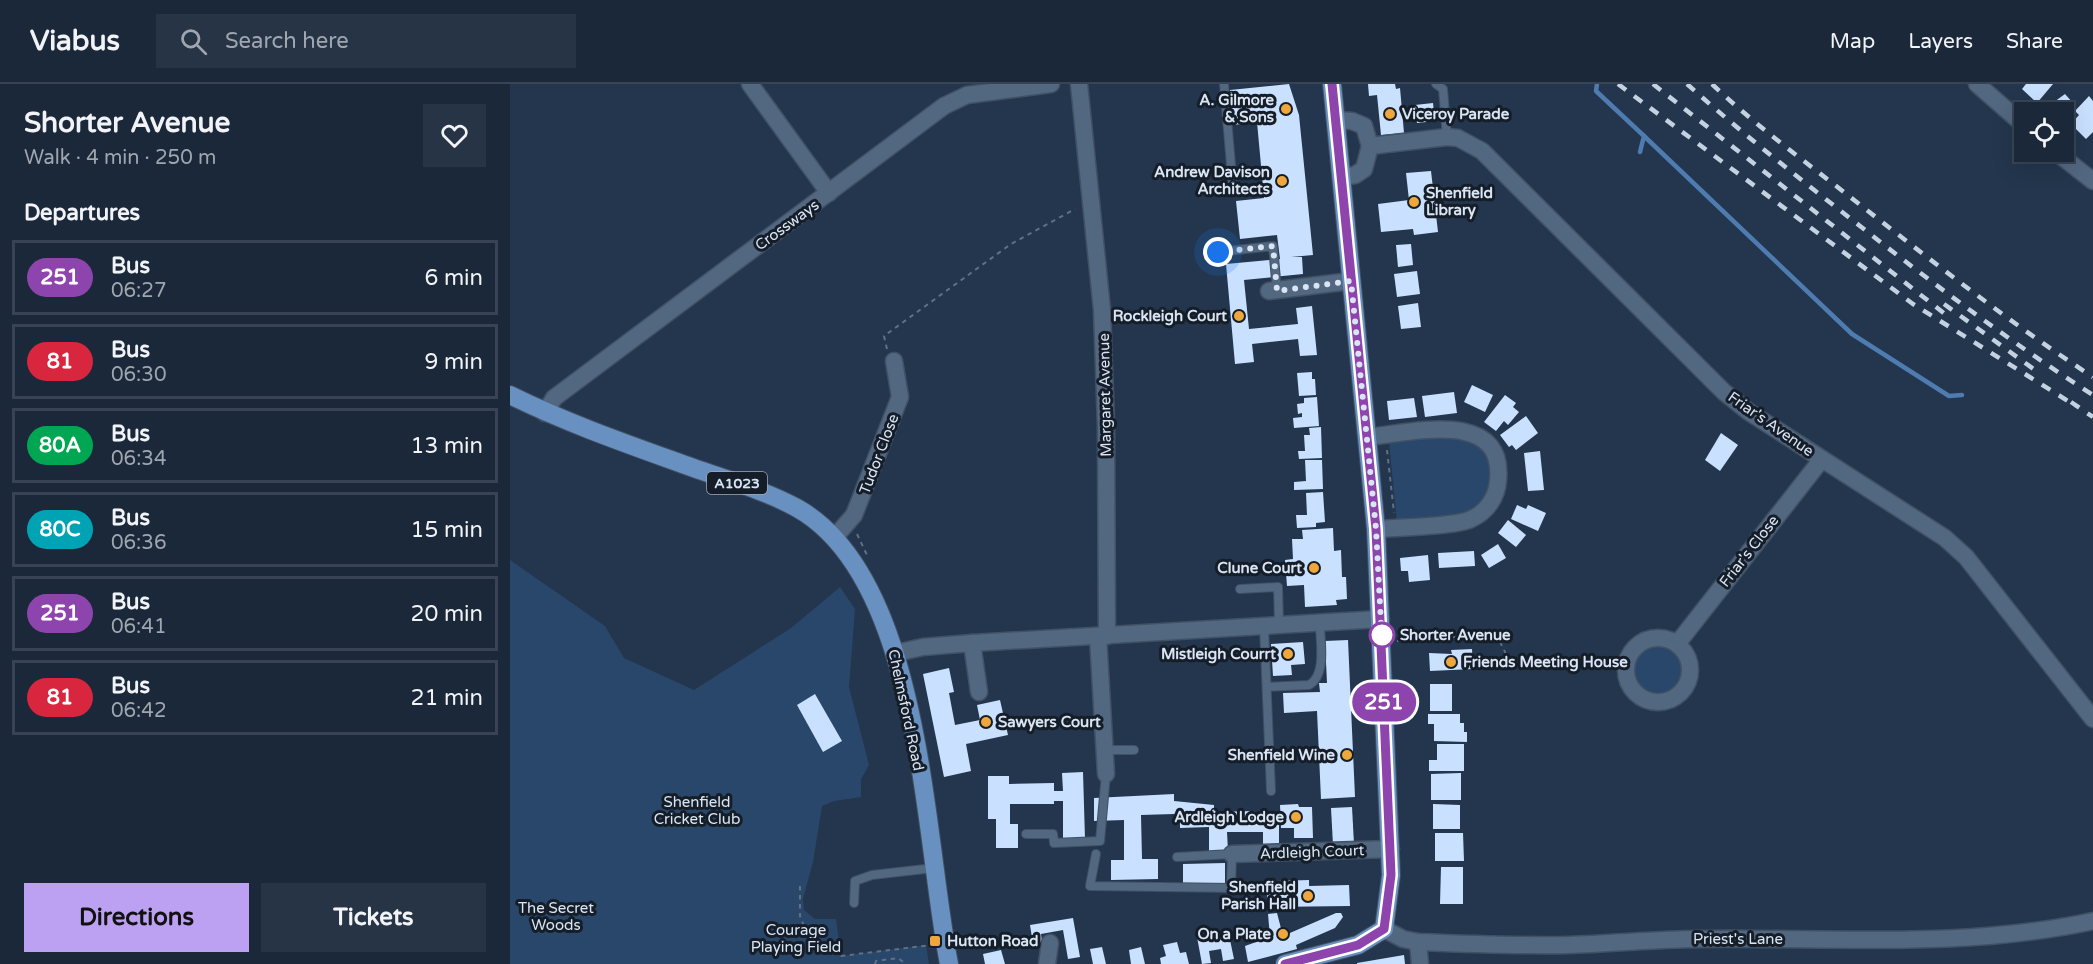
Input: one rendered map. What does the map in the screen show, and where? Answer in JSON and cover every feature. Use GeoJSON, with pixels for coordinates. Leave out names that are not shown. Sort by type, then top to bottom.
{"type":"FeatureCollection","features":[{"type":"Feature","properties":{"kind":"main road"},"geometry":{"type":"LineString","coordinates":[[1285,964],[1358,945],[1384,929],[1389,907],[1391,849],[1376,529],[1332,84]]}},
{"type":"Feature","properties":{"kind":"main road","name":"Chelmsford Road"},"geometry":{"type":"LineString","coordinates":[[510,395],[545,412],[770,495],[799,509],[834,538],[856,566],[873,595],[896,653],[927,808],[947,956]]}},
{"type":"Feature","properties":{"kind":"street"},"geometry":{"type":"LineString","coordinates":[[750,84],[829,194]]}},
{"type":"Feature","properties":{"kind":"street","name":"Crossways"},"geometry":{"type":"LineString","coordinates":[[545,412],[554,398],[956,100],[967,95],[1051,84]]}},
{"type":"Feature","properties":{"kind":"street","name":"Margaret Avenue"},"geometry":{"type":"LineString","coordinates":[[1079,84],[1093,205],[1103,333],[1103,636]]}},
{"type":"Feature","properties":{"kind":"street"},"geometry":{"type":"LineString","coordinates":[[1977,84],[2014,116]]}},
{"type":"Feature","properties":{"kind":"street"},"geometry":{"type":"LineString","coordinates":[[1337,120],[1352,121],[1364,126],[1370,146],[1364,169],[1355,175],[1342,177]]}},
{"type":"Feature","properties":{"kind":"street","name":"Friar's Avenue"},"geometry":{"type":"LineString","coordinates":[[1370,146],[1447,137],[1464,141],[1482,151],[1724,392],[1749,412],[1945,538],[1966,557],[2093,719]]}},
{"type":"Feature","properties":{"kind":"street"},"geometry":{"type":"LineString","coordinates":[[2069,162],[2093,181]]}},
{"type":"Feature","properties":{"kind":"street"},"geometry":{"type":"LineString","coordinates":[[1273,291],[1351,281]]}},
{"type":"Feature","properties":{"kind":"street","name":"Tudor Close"},"geometry":{"type":"LineString","coordinates":[[834,538],[855,515],[900,397],[894,361]]}},
{"type":"Feature","properties":{"kind":"street"},"geometry":{"type":"LineString","coordinates":[[1367,437],[1461,429],[1478,435],[1492,448],[1500,466],[1498,489],[1488,508],[1470,520],[1376,529]]}},
{"type":"Feature","properties":{"kind":"street","name":"Friar's Close"},"geometry":{"type":"LineString","coordinates":[[1677,644],[1822,459]]}},
{"type":"Feature","properties":{"kind":"street"},"geometry":{"type":"LineString","coordinates":[[896,653],[923,647],[1381,619]]}},
{"type":"Feature","properties":{"kind":"street"},"geometry":{"type":"LineString","coordinates":[[1103,636],[1106,774]]}},
{"type":"Feature","properties":{"kind":"street"},"geometry":{"type":"LineString","coordinates":[[1660,638],[1677,644],[1684,651],[1690,672],[1682,692],[1674,698],[1653,702],[1643,699],[1628,684],[1626,663],[1635,647],[1642,642],[1660,638]]}},
{"type":"Feature","properties":{"kind":"street"},"geometry":{"type":"LineString","coordinates":[[972,644],[979,692]]}},
{"type":"Feature","properties":{"kind":"street","name":"Ardleigh Court"},"geometry":{"type":"LineString","coordinates":[[1232,854],[1391,849]]}},
{"type":"Feature","properties":{"kind":"street","name":"Priest's Lane"},"geometry":{"type":"LineString","coordinates":[[1384,929],[1403,939],[1418,942],[1567,945],[1698,939],[1892,940],[2009,934],[2093,921]]}},
{"type":"Feature","properties":{"kind":"street"},"geometry":{"type":"LineString","coordinates":[[1418,942],[1420,964]]}},
{"type":"Feature","properties":{"kind":"street"},"geometry":{"type":"LineString","coordinates":[[1047,964],[1050,943]]}},
{"type":"Feature","properties":{"kind":"lane"},"geometry":{"type":"LineString","coordinates":[[1224,84],[1233,188]]}},
{"type":"Feature","properties":{"kind":"lane"},"geometry":{"type":"LineString","coordinates":[[1437,84],[1443,89],[1447,137]]}},
{"type":"Feature","properties":{"kind":"lane"},"geometry":{"type":"LineString","coordinates":[[1218,252],[1273,246],[1273,291]]}},
{"type":"Feature","properties":{"kind":"lane"},"geometry":{"type":"LineString","coordinates":[[1240,589],[1278,587],[1266,687],[1271,791]]}},
{"type":"Feature","properties":{"kind":"lane"},"geometry":{"type":"LineString","coordinates":[[1266,687],[1309,685],[1315,682],[1320,671],[1320,624]]}},
{"type":"Feature","properties":{"kind":"lane"},"geometry":{"type":"LineString","coordinates":[[1106,750],[1134,750]]}},
{"type":"Feature","properties":{"kind":"lane"},"geometry":{"type":"LineString","coordinates":[[1026,834],[1053,834],[1054,843],[1100,841],[1106,774]]}},
{"type":"Feature","properties":{"kind":"lane"},"geometry":{"type":"LineString","coordinates":[[1096,854],[1090,886],[1231,888],[1232,854],[1177,857]]}},
{"type":"Feature","properties":{"kind":"lane"},"geometry":{"type":"LineString","coordinates":[[854,903],[855,881],[872,875],[934,868]]}},
{"type":"Feature","properties":{"kind":"path"},"geometry":{"type":"LineString","coordinates":[[894,361],[888,359],[884,336],[1011,244],[1074,209],[1093,205]]}},
{"type":"Feature","properties":{"kind":"path"},"geometry":{"type":"LineString","coordinates":[[1386,435],[1395,528]]}},
{"type":"Feature","properties":{"kind":"path"},"geometry":{"type":"LineString","coordinates":[[1382,642],[1496,634],[1512,666],[1626,663]]}},
{"type":"Feature","properties":{"kind":"path"},"geometry":{"type":"LineString","coordinates":[[800,886],[800,916],[808,936],[841,957],[928,945],[947,956]]}},
{"type":"Feature","properties":{"kind":"path"},"geometry":{"type":"LineString","coordinates":[[875,964],[876,961],[898,958],[906,964]]}},
{"type":"Feature","properties":{"kind":"green space"},"geometry":{"type":"Polygon","coordinates":[[[1461,435],[1486,448],[1495,488],[1470,516],[1397,523],[1389,442],[1461,435]]]}},
{"type":"Feature","properties":{"kind":"green space","name":"Shenfield Cricket Club"},"geometry":{"type":"Polygon","coordinates":[[[510,560],[605,626],[624,658],[694,690],[791,628],[840,587],[855,609],[849,687],[869,765],[861,779],[861,797],[834,801],[822,806],[813,862],[803,899],[804,910],[815,919],[836,919],[841,956],[926,945],[929,964],[510,964],[510,560]]]}},
{"type":"Feature","properties":{"kind":"green space"},"geometry":{"type":"Polygon","coordinates":[[[1658,643],[1668,645],[1677,651],[1683,660],[1685,670],[1683,680],[1677,689],[1668,695],[1658,697],[1648,695],[1639,689],[1633,680],[1631,670],[1633,660],[1639,651],[1648,645],[1658,643]]]}},
{"type":"Feature","properties":{"kind":"building"},"geometry":{"type":"Polygon","coordinates":[[[1289,84],[1299,115],[1313,255],[1291,257],[1302,257],[1303,274],[1244,280],[1249,329],[1298,324],[1296,308],[1312,306],[1317,355],[1300,356],[1298,339],[1252,344],[1254,362],[1235,364],[1226,264],[1280,259],[1277,235],[1240,239],[1236,201],[1264,198],[1257,122],[1233,125],[1230,90],[1289,84]]]}},
{"type":"Feature","properties":{"kind":"building","name":"Viceroy Parade"},"geometry":{"type":"Polygon","coordinates":[[[1368,84],[1395,84],[1396,89],[1400,88],[1404,133],[1381,135],[1377,95],[1369,96],[1368,84]]]}},
{"type":"Feature","properties":{"kind":"building"},"geometry":{"type":"Polygon","coordinates":[[[2026,84],[2053,84],[2038,102],[2022,89],[2026,84]]]}},
{"type":"Feature","properties":{"kind":"building"},"geometry":{"type":"Polygon","coordinates":[[[2065,94],[2072,102],[2054,102],[2065,94]]]}},
{"type":"Feature","properties":{"kind":"building"},"geometry":{"type":"Polygon","coordinates":[[[2089,96],[2093,101],[2093,132],[2086,139],[2074,127],[2074,121],[2079,115],[2075,111],[2089,96]]]}},
{"type":"Feature","properties":{"kind":"building"},"geometry":{"type":"Polygon","coordinates":[[[1433,103],[1435,121],[1417,123],[1415,105],[1433,103]]]}},
{"type":"Feature","properties":{"kind":"building","name":"Shenfield Library"},"geometry":{"type":"Polygon","coordinates":[[[1431,171],[1438,232],[1414,235],[1413,229],[1381,232],[1378,204],[1409,200],[1406,173],[1431,171]]]}},
{"type":"Feature","properties":{"kind":"building"},"geometry":{"type":"Polygon","coordinates":[[[1411,244],[1413,265],[1398,267],[1396,245],[1411,244]]]}},
{"type":"Feature","properties":{"kind":"building"},"geometry":{"type":"Polygon","coordinates":[[[1417,271],[1420,294],[1397,297],[1394,274],[1417,271]]]}},
{"type":"Feature","properties":{"kind":"building"},"geometry":{"type":"Polygon","coordinates":[[[1418,303],[1421,327],[1401,329],[1398,306],[1418,303]]]}},
{"type":"Feature","properties":{"kind":"building"},"geometry":{"type":"Polygon","coordinates":[[[1312,372],[1316,395],[1299,396],[1297,373],[1312,372]]]}},
{"type":"Feature","properties":{"kind":"building"},"geometry":{"type":"Polygon","coordinates":[[[1472,385],[1493,395],[1485,412],[1464,402],[1472,385]]]}},
{"type":"Feature","properties":{"kind":"building"},"geometry":{"type":"Polygon","coordinates":[[[1454,392],[1457,413],[1425,417],[1422,396],[1454,392]]]}},
{"type":"Feature","properties":{"kind":"building"},"geometry":{"type":"Polygon","coordinates":[[[1505,395],[1516,403],[1513,407],[1519,412],[1508,425],[1504,421],[1496,431],[1484,422],[1505,395]]]}},
{"type":"Feature","properties":{"kind":"building"},"geometry":{"type":"Polygon","coordinates":[[[1317,397],[1319,426],[1294,428],[1293,418],[1302,417],[1302,413],[1298,414],[1297,404],[1304,403],[1304,398],[1317,397]]]}},
{"type":"Feature","properties":{"kind":"building"},"geometry":{"type":"Polygon","coordinates":[[[1414,398],[1417,417],[1389,420],[1387,401],[1414,398]]]}},
{"type":"Feature","properties":{"kind":"building"},"geometry":{"type":"Polygon","coordinates":[[[1526,416],[1538,433],[1516,450],[1512,445],[1509,447],[1500,435],[1526,416]]]}},
{"type":"Feature","properties":{"kind":"building"},"geometry":{"type":"Polygon","coordinates":[[[1321,427],[1322,458],[1299,459],[1298,451],[1305,451],[1304,435],[1310,435],[1309,428],[1321,427]]]}},
{"type":"Feature","properties":{"kind":"building"},"geometry":{"type":"Polygon","coordinates":[[[1721,433],[1738,445],[1720,471],[1705,460],[1721,433]]]}},
{"type":"Feature","properties":{"kind":"building"},"geometry":{"type":"Polygon","coordinates":[[[1540,451],[1544,490],[1528,491],[1524,453],[1540,451]]]}},
{"type":"Feature","properties":{"kind":"building"},"geometry":{"type":"Polygon","coordinates":[[[1305,460],[1322,460],[1323,489],[1294,490],[1294,482],[1306,481],[1305,460]]]}},
{"type":"Feature","properties":{"kind":"building"},"geometry":{"type":"Polygon","coordinates":[[[1323,492],[1325,522],[1316,523],[1316,527],[1297,528],[1296,515],[1307,515],[1306,493],[1323,492]]]}},
{"type":"Feature","properties":{"kind":"building"},"geometry":{"type":"Polygon","coordinates":[[[1517,505],[1526,509],[1528,505],[1546,513],[1538,531],[1511,519],[1517,505]]]}},
{"type":"Feature","properties":{"kind":"building"},"geometry":{"type":"Polygon","coordinates":[[[1508,520],[1526,535],[1516,547],[1498,533],[1508,520]]]}},
{"type":"Feature","properties":{"kind":"building","name":"Clune Court"},"geometry":{"type":"Polygon","coordinates":[[[1333,528],[1334,551],[1341,550],[1342,577],[1346,577],[1347,599],[1336,600],[1337,605],[1305,607],[1304,585],[1287,586],[1285,560],[1293,559],[1292,539],[1303,539],[1302,530],[1333,528]]]}},
{"type":"Feature","properties":{"kind":"building"},"geometry":{"type":"Polygon","coordinates":[[[1498,544],[1506,558],[1489,568],[1481,555],[1498,544]]]}},
{"type":"Feature","properties":{"kind":"building"},"geometry":{"type":"Polygon","coordinates":[[[1474,551],[1475,566],[1439,568],[1438,553],[1474,551]]]}},
{"type":"Feature","properties":{"kind":"building"},"geometry":{"type":"Polygon","coordinates":[[[1428,555],[1430,580],[1409,582],[1408,571],[1401,571],[1400,558],[1428,555]]]}},
{"type":"Feature","properties":{"kind":"building"},"geometry":{"type":"Polygon","coordinates":[[[1348,640],[1355,797],[1321,799],[1317,711],[1284,713],[1283,693],[1320,692],[1319,683],[1327,683],[1325,641],[1348,640]]]}},
{"type":"Feature","properties":{"kind":"building","name":"Mistleigh Courrt"},"geometry":{"type":"Polygon","coordinates":[[[1303,642],[1305,664],[1291,665],[1292,675],[1273,676],[1271,644],[1303,642]]]}},
{"type":"Feature","properties":{"kind":"building","name":"Friends Meeting House"},"geometry":{"type":"Polygon","coordinates":[[[1472,649],[1473,669],[1430,671],[1429,653],[1452,654],[1451,650],[1472,649]]]}},
{"type":"Feature","properties":{"kind":"building","name":"Sawyers Court"},"geometry":{"type":"Polygon","coordinates":[[[949,668],[954,692],[949,693],[955,725],[980,720],[977,705],[1000,700],[1008,735],[966,744],[971,771],[944,777],[923,674],[949,668]]]}},
{"type":"Feature","properties":{"kind":"building"},"geometry":{"type":"Polygon","coordinates":[[[1430,684],[1452,684],[1452,711],[1430,711],[1430,684]]]}},
{"type":"Feature","properties":{"kind":"building"},"geometry":{"type":"Polygon","coordinates":[[[815,694],[842,741],[823,752],[797,705],[815,694]]]}},
{"type":"Feature","properties":{"kind":"building"},"geometry":{"type":"Polygon","coordinates":[[[1428,714],[1460,714],[1460,723],[1464,723],[1464,732],[1467,732],[1467,742],[1434,741],[1434,724],[1428,724],[1428,714]]]}},
{"type":"Feature","properties":{"kind":"building"},"geometry":{"type":"Polygon","coordinates":[[[1437,744],[1464,744],[1464,771],[1429,771],[1429,760],[1437,760],[1437,744]]]}},
{"type":"Feature","properties":{"kind":"building"},"geometry":{"type":"Polygon","coordinates":[[[1083,772],[1085,839],[1063,839],[1063,801],[1054,801],[1054,804],[1010,804],[1010,824],[1018,824],[1018,848],[996,848],[996,819],[988,819],[988,776],[1009,776],[1009,784],[1054,783],[1054,791],[1063,791],[1062,773],[1083,772]]]}},
{"type":"Feature","properties":{"kind":"building"},"geometry":{"type":"Polygon","coordinates":[[[1461,773],[1461,800],[1431,800],[1431,774],[1461,773]]]}},
{"type":"Feature","properties":{"kind":"building"},"geometry":{"type":"Polygon","coordinates":[[[1174,794],[1174,801],[1214,805],[1214,812],[1255,811],[1255,818],[1279,818],[1279,845],[1263,845],[1263,832],[1227,832],[1228,851],[1209,851],[1209,827],[1180,828],[1180,819],[1174,814],[1141,815],[1142,859],[1158,859],[1158,879],[1111,880],[1111,860],[1124,860],[1124,820],[1094,821],[1094,798],[1174,794]]]}},
{"type":"Feature","properties":{"kind":"building","name":"Ardleigh Lodge"},"geometry":{"type":"Polygon","coordinates":[[[1298,804],[1299,807],[1312,807],[1313,838],[1294,838],[1294,828],[1281,828],[1280,805],[1298,804]]]}},
{"type":"Feature","properties":{"kind":"building"},"geometry":{"type":"Polygon","coordinates":[[[1433,804],[1460,805],[1460,829],[1433,829],[1433,804]]]}},
{"type":"Feature","properties":{"kind":"building"},"geometry":{"type":"Polygon","coordinates":[[[1352,807],[1354,844],[1333,845],[1331,808],[1352,807]]]}},
{"type":"Feature","properties":{"kind":"building"},"geometry":{"type":"Polygon","coordinates":[[[1435,833],[1463,833],[1464,861],[1435,861],[1435,833]]]}},
{"type":"Feature","properties":{"kind":"building"},"geometry":{"type":"Polygon","coordinates":[[[1225,863],[1225,883],[1183,883],[1183,864],[1225,863]]]}},
{"type":"Feature","properties":{"kind":"building"},"geometry":{"type":"Polygon","coordinates":[[[1441,867],[1463,867],[1463,904],[1440,904],[1441,867]]]}},
{"type":"Feature","properties":{"kind":"building","name":"Shenfield Parish Hall"},"geometry":{"type":"Polygon","coordinates":[[[1309,880],[1309,886],[1349,885],[1350,906],[1267,907],[1267,886],[1276,886],[1276,881],[1309,880]]]}},
{"type":"Feature","properties":{"kind":"building"},"geometry":{"type":"Polygon","coordinates":[[[1277,913],[1283,936],[1336,913],[1341,913],[1343,917],[1335,928],[1296,945],[1297,949],[1248,962],[1245,946],[1270,937],[1268,914],[1277,913]]]}},
{"type":"Feature","properties":{"kind":"building"},"geometry":{"type":"Polygon","coordinates":[[[1073,918],[1080,957],[1068,959],[1063,930],[1041,934],[1042,942],[1033,944],[1030,925],[1073,918]]]}},
{"type":"Feature","properties":{"kind":"building"},"geometry":{"type":"Polygon","coordinates":[[[1207,935],[1208,939],[1229,935],[1234,959],[1223,961],[1221,949],[1209,951],[1211,963],[1202,964],[1197,937],[1207,935]]]}},
{"type":"Feature","properties":{"kind":"building"},"geometry":{"type":"Polygon","coordinates":[[[1177,942],[1180,953],[1186,952],[1189,964],[1161,964],[1160,958],[1166,956],[1163,945],[1177,942]]]}},
{"type":"Feature","properties":{"kind":"building"},"geometry":{"type":"Polygon","coordinates":[[[1102,947],[1106,964],[1093,964],[1090,949],[1102,947]]]}},
{"type":"Feature","properties":{"kind":"building"},"geometry":{"type":"Polygon","coordinates":[[[1141,947],[1145,964],[1131,964],[1129,950],[1141,947]]]}},
{"type":"Feature","properties":{"kind":"building"},"geometry":{"type":"Polygon","coordinates":[[[1001,950],[1005,964],[985,964],[983,954],[1001,950]]]}},
{"type":"Feature","properties":{"kind":"building"},"geometry":{"type":"Polygon","coordinates":[[[1404,955],[1405,964],[1357,964],[1357,963],[1404,955]]]}},
{"type":"Feature","properties":{"kind":"waterway"},"geometry":{"type":"LineString","coordinates":[[1597,84],[1596,91],[1644,136],[1640,152]]}},
{"type":"Feature","properties":{"kind":"waterway"},"geometry":{"type":"LineString","coordinates":[[1644,136],[1852,334],[1949,396],[1962,395]]}},
{"type":"Feature","properties":{"kind":"railway"},"geometry":{"type":"LineString","coordinates":[[1618,84],[1913,304],[2076,406]]}},
{"type":"Feature","properties":{"kind":"railway"},"geometry":{"type":"LineString","coordinates":[[1653,84],[1950,318]]}},
{"type":"Feature","properties":{"kind":"railway"},"geometry":{"type":"LineString","coordinates":[[1687,84],[1772,156],[1917,270],[2004,334],[2093,395]]}},
{"type":"Feature","properties":{"kind":"railway"},"geometry":{"type":"LineString","coordinates":[[1712,84],[1782,144],[1942,269],[2093,377]]}},
{"type":"Feature","properties":{"kind":"railway"},"geometry":{"type":"LineString","coordinates":[[1944,304],[2039,373]]}},
{"type":"Feature","properties":{"kind":"railway"},"geometry":{"type":"LineString","coordinates":[[2071,402],[2093,417]]}},
{"type":"Feature","properties":{"kind":"bus line","name":"251"},"geometry":{"type":"LineString","coordinates":[[1285,964],[1358,945],[1384,929],[1389,907],[1391,875],[1376,529],[1332,84]]}},
{"type":"Feature","properties":{"kind":"place","name":"A. Gilmore & Sons"},"geometry":{"type":"Point","coordinates":[1286,109]}},
{"type":"Feature","properties":{"kind":"place","name":"Viceroy Parade"},"geometry":{"type":"Point","coordinates":[1390,114]}},
{"type":"Feature","properties":{"kind":"place","name":"Andrew Davison Architects"},"geometry":{"type":"Point","coordinates":[1282,181]}},
{"type":"Feature","properties":{"kind":"place","name":"Shenfield Library"},"geometry":{"type":"Point","coordinates":[1414,202]}},
{"type":"Feature","properties":{"kind":"place","name":"Rockleigh Court"},"geometry":{"type":"Point","coordinates":[1239,316]}},
{"type":"Feature","properties":{"kind":"place","name":"Clune Court"},"geometry":{"type":"Point","coordinates":[1314,568]}},
{"type":"Feature","properties":{"kind":"place","name":"Shorter Avenue"},"geometry":{"type":"Point","coordinates":[1382,635]}},
{"type":"Feature","properties":{"kind":"place","name":"Mistleigh Courrt"},"geometry":{"type":"Point","coordinates":[1288,654]}},
{"type":"Feature","properties":{"kind":"place","name":"Friends Meeting House"},"geometry":{"type":"Point","coordinates":[1451,662]}},
{"type":"Feature","properties":{"kind":"place","name":"Sawyers Court"},"geometry":{"type":"Point","coordinates":[986,722]}},
{"type":"Feature","properties":{"kind":"place","name":"Shenfield Wine"},"geometry":{"type":"Point","coordinates":[1347,755]}},
{"type":"Feature","properties":{"kind":"place","name":"Ardleigh Lodge"},"geometry":{"type":"Point","coordinates":[1296,817]}},
{"type":"Feature","properties":{"kind":"place","name":"Shenfield Parish Hall"},"geometry":{"type":"Point","coordinates":[1308,896]}},
{"type":"Feature","properties":{"kind":"place","name":"On a Plate"},"geometry":{"type":"Point","coordinates":[1283,934]}},
{"type":"Feature","properties":{"kind":"place","name":"Hutton Road"},"geometry":{"type":"Point","coordinates":[935,941]}},
{"type":"Feature","properties":{"kind":"route"},"geometry":{"type":"LineString","coordinates":[[1218,252],[1273,246],[1277,291],[1351,281],[1376,529],[1382,642],[1382,635]]}},
{"type":"Feature","properties":{"kind":"park label","name":"The Secret Woods"},"geometry":{"type":"Point","coordinates":[556,916]}},
{"type":"Feature","properties":{"kind":"park label","name":"Courage Playing Field"},"geometry":{"type":"Point","coordinates":[796,938]}}]}
